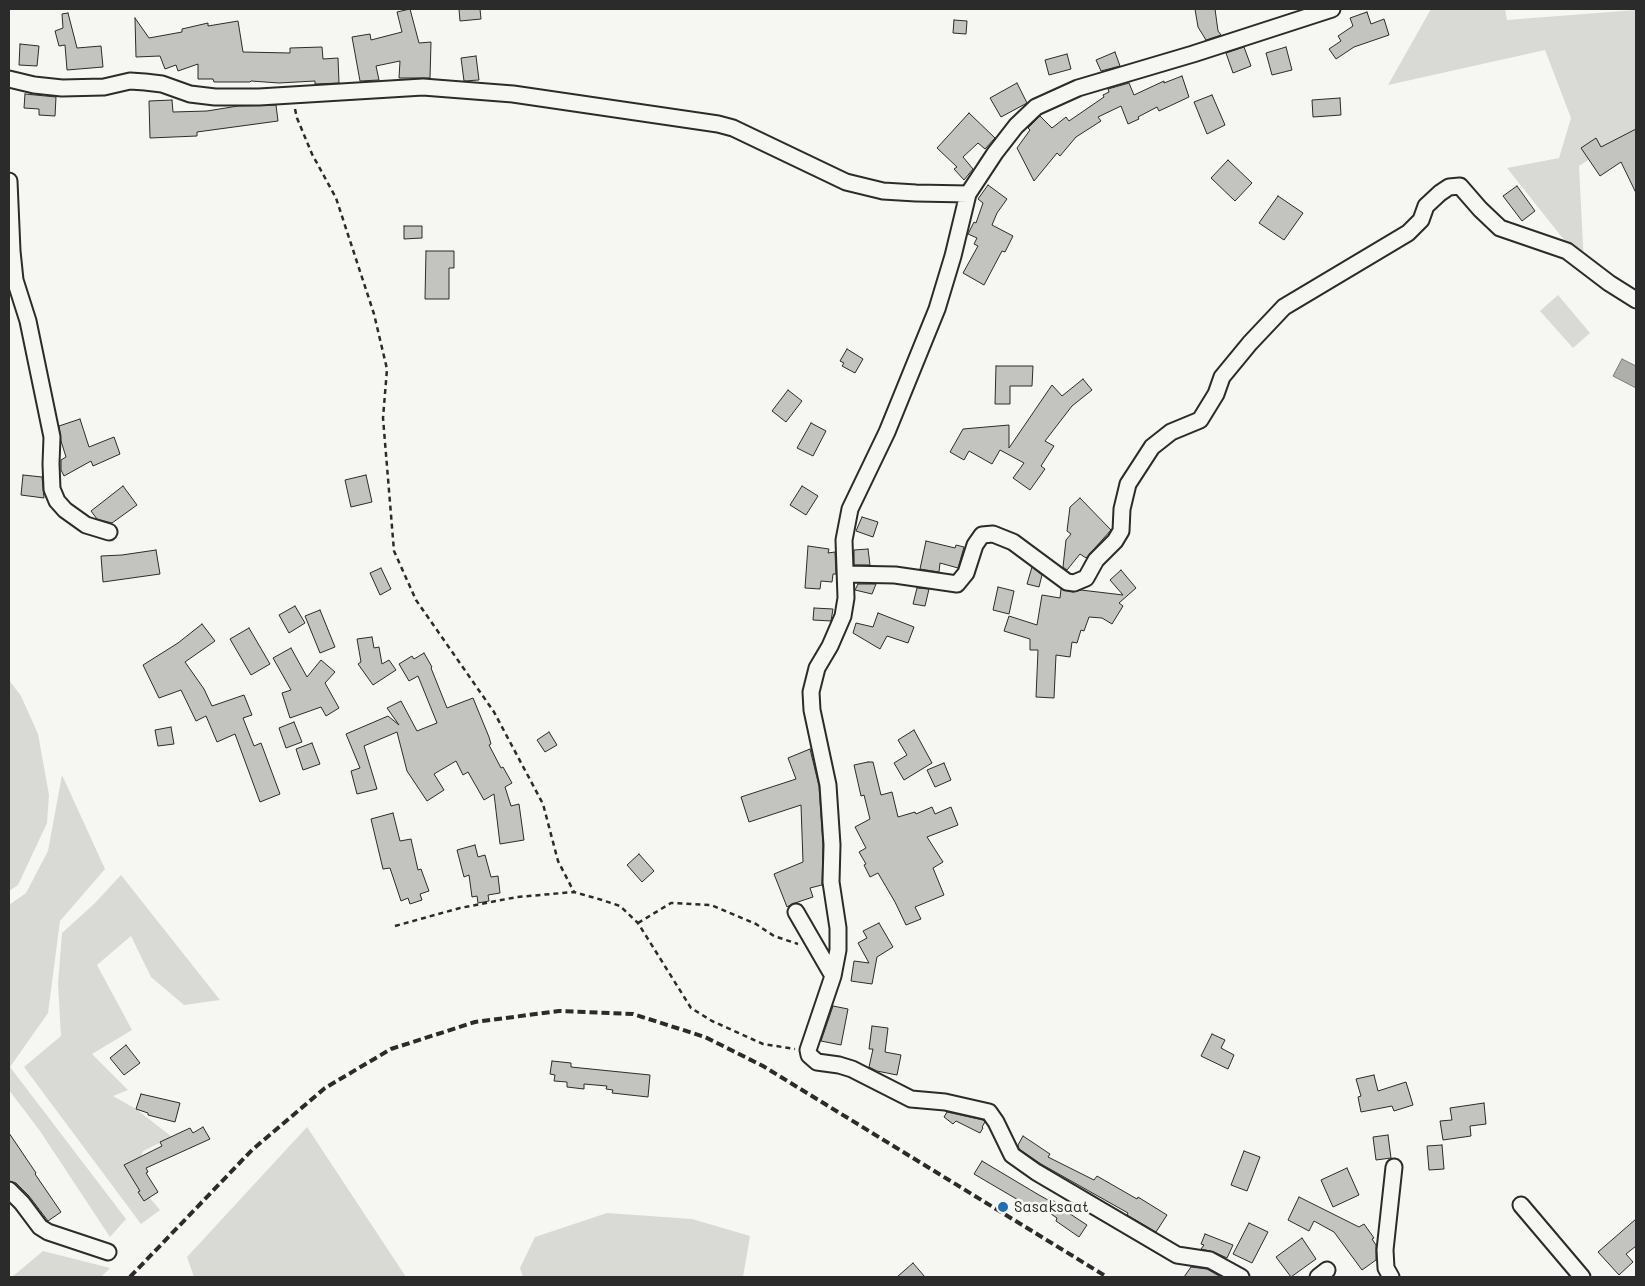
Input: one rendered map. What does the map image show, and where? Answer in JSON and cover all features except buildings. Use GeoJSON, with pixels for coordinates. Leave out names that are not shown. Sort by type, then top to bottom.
{"type":"FeatureCollection","features":[{"type":"Feature","properties":{"kind":"street"},"geometry":{"type":"LineString","coordinates":[[1241,1277],[1210,1260],[1177,1255],[1036,1172],[1012,1155],[989,1112],[945,1102],[911,1098],[852,1069],[813,1060],[808,1050],[833,976],[838,950],[838,928],[832,882],[832,845],[828,785],[812,710],[811,692],[817,668],[830,646],[842,616],[846,598],[844,540],[850,509],[887,432],[937,309],[953,256],[968,194],[995,153],[1016,126],[1036,108],[1078,88],[1193,54],[1332,9]]}},
{"type":"Feature","properties":{"kind":"street"},"geometry":{"type":"LineString","coordinates":[[9,79],[34,85],[62,88],[104,87],[130,81],[145,82],[162,84],[190,94],[215,97],[293,95],[423,87],[512,94],[696,120],[733,128],[846,182],[883,191],[916,194],[968,194]]}},
{"type":"Feature","properties":{"kind":"street"},"geometry":{"type":"LineString","coordinates":[[9,181],[15,280],[28,320],[52,437],[52,489],[57,501],[65,510],[86,525],[110,532]]}},
{"type":"Feature","properties":{"kind":"street"},"geometry":{"type":"LineString","coordinates":[[846,574],[895,575],[957,584],[966,573],[975,545],[982,535],[993,534],[1013,542],[1067,582],[1074,583],[1086,578],[1096,560],[1115,541],[1121,530],[1122,509],[1128,484],[1152,447],[1171,432],[1200,420],[1216,394],[1222,378],[1250,343],[1284,308],[1408,232],[1420,220],[1426,206],[1449,187],[1460,186],[1500,228],[1567,251],[1609,283],[1636,300]]}},
{"type":"Feature","properties":{"kind":"street"},"geometry":{"type":"LineString","coordinates":[[796,912],[833,976]]}},
{"type":"Feature","properties":{"kind":"street"},"geometry":{"type":"LineString","coordinates":[[1391,1277],[1386,1268],[1386,1250],[1394,1167]]}},
{"type":"Feature","properties":{"kind":"street"},"geometry":{"type":"LineString","coordinates":[[9,1190],[22,1203],[40,1227],[48,1232],[108,1252]]}},
{"type":"Feature","properties":{"kind":"street"},"geometry":{"type":"LineString","coordinates":[[1521,1205],[1582,1277]]}},
{"type":"Feature","properties":{"kind":"path"},"geometry":{"type":"LineString","coordinates":[[293,95],[297,118],[312,154],[336,198],[342,215],[374,314],[387,369],[382,418],[394,551],[416,600],[494,712],[543,804],[558,860],[574,892]]}},
{"type":"Feature","properties":{"kind":"path"},"geometry":{"type":"LineString","coordinates":[[396,926],[460,908],[518,897],[574,892],[620,906],[638,923],[691,1008],[712,1021],[763,1044],[808,1050]]}},
{"type":"Feature","properties":{"kind":"path"},"geometry":{"type":"LineString","coordinates":[[638,923],[671,903],[711,905],[756,924],[774,936],[816,949]]}},
{"type":"Feature","properties":{"kind":"shaded area"},"geometry":{"type":"Polygon","coordinates":[[[1431,9],[1505,9],[1507,20],[1636,10],[1636,129],[1579,166],[1584,265],[1507,168],[1559,158],[1571,118],[1545,50],[1388,85],[1431,9]]]}},
{"type":"Feature","properties":{"kind":"shaded area"},"geometry":{"type":"Polygon","coordinates":[[[1558,295],[1590,333],[1573,348],[1540,311],[1558,295]]]}},
{"type":"Feature","properties":{"kind":"shaded area"},"geometry":{"type":"Polygon","coordinates":[[[1622,359],[1636,366],[1636,388],[1613,376],[1622,359]]]}},
{"type":"Feature","properties":{"kind":"shaded area"},"geometry":{"type":"Polygon","coordinates":[[[9,680],[21,696],[38,734],[49,795],[47,823],[18,885],[9,891],[9,680]]]}},
{"type":"Feature","properties":{"kind":"shaded area"},"geometry":{"type":"Polygon","coordinates":[[[62,775],[105,869],[60,921],[48,1013],[10,1067],[126,1219],[110,1237],[40,1131],[9,1090],[9,905],[26,893],[48,851],[62,775]]]}},
{"type":"Feature","properties":{"kind":"shaded area"},"geometry":{"type":"Polygon","coordinates":[[[121,875],[220,1000],[184,1005],[151,977],[131,936],[97,965],[132,1030],[92,1054],[128,1090],[113,1096],[136,1109],[172,1137],[143,1151],[133,1178],[160,1210],[141,1224],[24,1067],[61,1036],[58,984],[62,933],[94,904],[121,875]]]}},
{"type":"Feature","properties":{"kind":"shaded area"},"geometry":{"type":"Polygon","coordinates":[[[307,1127],[406,1277],[194,1277],[187,1257],[307,1127]]]}},
{"type":"Feature","properties":{"kind":"shaded area"},"geometry":{"type":"Polygon","coordinates":[[[607,1213],[692,1219],[750,1236],[743,1277],[523,1277],[520,1268],[535,1237],[607,1213]]]}},
{"type":"Feature","properties":{"kind":"shaded area"},"geometry":{"type":"Polygon","coordinates":[[[43,1251],[110,1268],[101,1277],[12,1277],[43,1251]]]}},
{"type":"Feature","properties":{"kind":"railway"},"geometry":{"type":"LineString","coordinates":[[130,1277],[252,1150],[325,1088],[391,1049],[475,1022],[559,1011],[633,1014],[705,1037],[763,1066],[1107,1277]]}},
{"type":"Feature","properties":{"kind":"place","name":"Sasaksaat"},"geometry":{"type":"Point","coordinates":[1003,1207]}}]}
